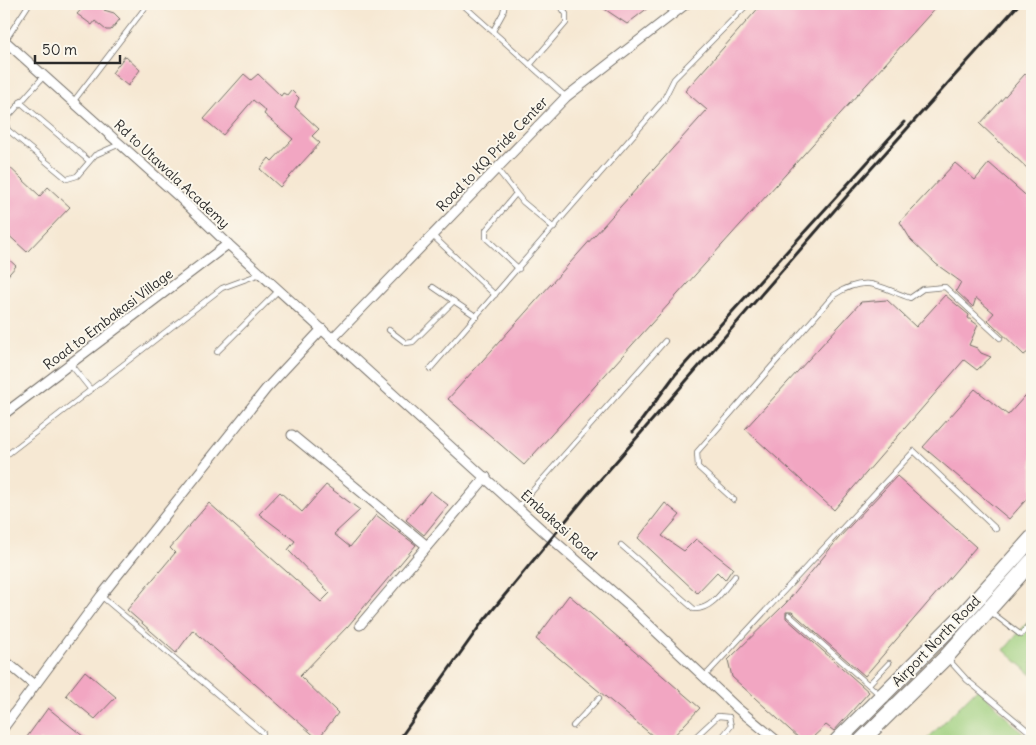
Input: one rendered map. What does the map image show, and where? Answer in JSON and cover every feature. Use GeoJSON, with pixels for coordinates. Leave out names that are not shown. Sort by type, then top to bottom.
{"type":"FeatureCollection","features":[{"type":"Feature","properties":{"kind":"main road","name":"Airport North Road"},"geometry":{"type":"LineString","coordinates":[[837,741],[960,618],[1032,538]]}},
{"type":"Feature","properties":{"kind":"main road","name":"Airport North Road"},"geometry":{"type":"LineString","coordinates":[[861,741],[946,657],[1032,561]]}},
{"type":"Feature","properties":{"kind":"street","name":"Road to KQ Pride Center"},"geometry":{"type":"LineString","coordinates":[[332,339],[566,97],[686,4]]}},
{"type":"Feature","properties":{"kind":"street","name":"Rd to Utawala Academy"},"geometry":{"type":"LineString","coordinates":[[4,41],[120,144],[322,329]]}},
{"type":"Feature","properties":{"kind":"street","name":"Road to Embakasi Village"},"geometry":{"type":"LineString","coordinates":[[4,414],[228,244]]}},
{"type":"Feature","properties":{"kind":"street","name":"Embakasi Road"},"geometry":{"type":"LineString","coordinates":[[322,329],[737,708],[777,741]]}},
{"type":"Feature","properties":{"kind":"street"},"geometry":{"type":"LineString","coordinates":[[4,727],[101,596],[266,389],[322,329]]}},
{"type":"Feature","properties":{"kind":"street"},"geometry":{"type":"LineString","coordinates":[[292,435],[427,546]]}},
{"type":"Feature","properties":{"kind":"street"},"geometry":{"type":"LineString","coordinates":[[360,625],[486,477]]}},
{"type":"Feature","properties":{"kind":"street"},"geometry":{"type":"LineString","coordinates":[[4,660],[34,686]]}},
{"type":"Feature","properties":{"kind":"lane"},"geometry":{"type":"LineString","coordinates":[[4,41],[29,4]]}},
{"type":"Feature","properties":{"kind":"lane"},"geometry":{"type":"LineString","coordinates":[[73,102],[148,4]]}},
{"type":"Feature","properties":{"kind":"lane"},"geometry":{"type":"LineString","coordinates":[[462,4],[566,97]]}},
{"type":"Feature","properties":{"kind":"lane"},"geometry":{"type":"LineString","coordinates":[[493,31],[506,4]]}},
{"type":"Feature","properties":{"kind":"lane"},"geometry":{"type":"LineString","coordinates":[[530,65],[566,23],[566,14],[559,4]]}},
{"type":"Feature","properties":{"kind":"lane"},"geometry":{"type":"LineString","coordinates":[[430,369],[478,317],[664,101],[674,79],[748,4]]}},
{"type":"Feature","properties":{"kind":"lane"},"geometry":{"type":"LineString","coordinates":[[44,76],[8,117],[6,125],[8,130],[63,177],[72,178],[77,176],[89,161],[104,151],[120,144]]}},
{"type":"Feature","properties":{"kind":"lane"},"geometry":{"type":"LineString","coordinates":[[20,102],[89,161]]}},
{"type":"Feature","properties":{"kind":"lane"},"geometry":{"type":"LineString","coordinates":[[497,169],[523,202],[554,228]]}},
{"type":"Feature","properties":{"kind":"lane"},"geometry":{"type":"LineString","coordinates":[[514,196],[486,230],[486,238],[519,269]]}},
{"type":"Feature","properties":{"kind":"lane"},"geometry":{"type":"LineString","coordinates":[[432,235],[495,295]]}},
{"type":"Feature","properties":{"kind":"lane"},"geometry":{"type":"LineString","coordinates":[[4,457],[222,288],[261,274]]}},
{"type":"Feature","properties":{"kind":"lane"},"geometry":{"type":"LineString","coordinates":[[734,500],[698,467],[697,452],[834,295],[845,288],[876,284],[910,298],[923,289],[945,287],[1000,338]]}},
{"type":"Feature","properties":{"kind":"lane"},"geometry":{"type":"LineString","coordinates":[[434,288],[478,317]]}},
{"type":"Feature","properties":{"kind":"lane"},"geometry":{"type":"LineString","coordinates":[[217,352],[279,290]]}},
{"type":"Feature","properties":{"kind":"lane"},"geometry":{"type":"LineString","coordinates":[[389,330],[406,343],[413,342],[454,301]]}},
{"type":"Feature","properties":{"kind":"lane"},"geometry":{"type":"LineString","coordinates":[[518,507],[665,341]]}},
{"type":"Feature","properties":{"kind":"lane"},"geometry":{"type":"LineString","coordinates":[[71,364],[91,390]]}},
{"type":"Feature","properties":{"kind":"lane"},"geometry":{"type":"LineString","coordinates":[[704,676],[914,451],[996,528]]}},
{"type":"Feature","properties":{"kind":"lane"},"geometry":{"type":"LineString","coordinates":[[620,545],[694,609],[702,610],[709,605],[735,576]]}},
{"type":"Feature","properties":{"kind":"lane"},"geometry":{"type":"LineString","coordinates":[[101,596],[263,733]]}},
{"type":"Feature","properties":{"kind":"lane"},"geometry":{"type":"LineString","coordinates":[[988,610],[1021,635],[1032,621]]}},
{"type":"Feature","properties":{"kind":"lane"},"geometry":{"type":"LineString","coordinates":[[789,615],[882,697]]}},
{"type":"Feature","properties":{"kind":"lane"},"geometry":{"type":"LineString","coordinates":[[946,657],[967,680],[1032,734]]}},
{"type":"Feature","properties":{"kind":"lane"},"geometry":{"type":"LineString","coordinates":[[869,684],[889,663]]}},
{"type":"Feature","properties":{"kind":"lane"},"geometry":{"type":"LineString","coordinates":[[574,726],[599,698]]}},
{"type":"Feature","properties":{"kind":"lane"},"geometry":{"type":"LineString","coordinates":[[729,717],[737,708]]}},
{"type":"Feature","properties":{"kind":"lane"},"geometry":{"type":"LineString","coordinates":[[691,741],[718,716],[729,717]]}},
{"type":"Feature","properties":{"kind":"lane"},"geometry":{"type":"LineString","coordinates":[[719,741],[731,726],[729,717]]}},
{"type":"Feature","properties":{"kind":"green space"},"geometry":{"type":"Polygon","coordinates":[[[1032,617],[1032,675],[1004,650],[1032,617]]]}},
{"type":"Feature","properties":{"kind":"green space"},"geometry":{"type":"Polygon","coordinates":[[[978,688],[1030,741],[925,741],[978,688]]]}},
{"type":"Feature","properties":{"kind":"building"},"geometry":{"type":"Polygon","coordinates":[[[86,4],[109,4],[104,10],[114,13],[120,19],[111,30],[106,30],[95,21],[92,25],[77,14],[86,4]]]}},
{"type":"Feature","properties":{"kind":"building"},"geometry":{"type":"Polygon","coordinates":[[[597,4],[653,4],[627,24],[597,4]]]}},
{"type":"Feature","properties":{"kind":"building"},"geometry":{"type":"Polygon","coordinates":[[[762,4],[939,4],[524,465],[448,399],[707,110],[685,91],[762,4]]]}},
{"type":"Feature","properties":{"kind":"building"},"geometry":{"type":"Polygon","coordinates":[[[125,56],[140,70],[128,86],[112,73],[125,56]]]}},
{"type":"Feature","properties":{"kind":"building"},"geometry":{"type":"Polygon","coordinates":[[[244,74],[251,80],[258,74],[281,96],[283,93],[287,95],[291,90],[299,98],[295,107],[319,129],[312,136],[320,143],[280,187],[260,169],[269,158],[272,161],[293,139],[264,114],[266,111],[253,100],[223,135],[204,119],[244,74]]]}},
{"type":"Feature","properties":{"kind":"building"},"geometry":{"type":"Polygon","coordinates":[[[1025,74],[1032,81],[1032,164],[1028,169],[980,124],[1025,74]]]}},
{"type":"Feature","properties":{"kind":"building"},"geometry":{"type":"Polygon","coordinates":[[[4,162],[40,196],[48,187],[70,207],[27,252],[4,231],[4,162]]]}},
{"type":"Feature","properties":{"kind":"building"},"geometry":{"type":"Polygon","coordinates":[[[955,163],[975,180],[989,163],[1032,201],[1032,349],[1024,355],[988,320],[994,313],[976,298],[973,307],[956,291],[961,282],[936,264],[911,240],[900,222],[955,163]]]}},
{"type":"Feature","properties":{"kind":"building"},"geometry":{"type":"Polygon","coordinates":[[[4,255],[16,266],[4,280],[4,255]]]}},
{"type":"Feature","properties":{"kind":"building"},"geometry":{"type":"Polygon","coordinates":[[[945,295],[969,315],[968,318],[978,325],[969,345],[991,357],[977,370],[964,360],[834,510],[745,429],[861,302],[887,300],[916,327],[945,295]]]}},
{"type":"Feature","properties":{"kind":"building"},"geometry":{"type":"Polygon","coordinates":[[[975,389],[1008,415],[1025,396],[1032,403],[1032,493],[1009,519],[923,447],[975,389]]]}},
{"type":"Feature","properties":{"kind":"building"},"geometry":{"type":"Polygon","coordinates":[[[897,476],[976,547],[865,676],[792,612],[786,612],[786,618],[869,692],[834,731],[826,725],[811,739],[801,740],[732,677],[728,660],[786,603],[838,539],[897,476]]]}},
{"type":"Feature","properties":{"kind":"building"},"geometry":{"type":"Polygon","coordinates":[[[326,485],[360,510],[334,534],[350,547],[376,515],[416,545],[348,626],[300,676],[338,713],[318,739],[193,630],[176,653],[127,610],[175,553],[170,548],[209,503],[321,602],[330,593],[288,550],[295,541],[259,514],[280,492],[302,512],[326,485]]]}},
{"type":"Feature","properties":{"kind":"building"},"geometry":{"type":"Polygon","coordinates":[[[430,491],[448,505],[424,535],[406,520],[430,491]]]}},
{"type":"Feature","properties":{"kind":"building"},"geometry":{"type":"Polygon","coordinates":[[[665,503],[680,515],[662,536],[684,551],[696,539],[733,568],[725,580],[717,572],[697,593],[638,538],[665,503]]]}},
{"type":"Feature","properties":{"kind":"building"},"geometry":{"type":"Polygon","coordinates":[[[569,595],[700,708],[669,741],[659,741],[536,639],[569,595]]]}},
{"type":"Feature","properties":{"kind":"building"},"geometry":{"type":"Polygon","coordinates":[[[85,671],[116,697],[95,719],[66,695],[85,671]]]}},
{"type":"Feature","properties":{"kind":"building"},"geometry":{"type":"Polygon","coordinates":[[[48,708],[89,741],[24,741],[48,708]]]}},
{"type":"Feature","properties":{"kind":"railway"},"geometry":{"type":"LineString","coordinates":[[398,741],[481,624],[587,495],[853,189],[1019,4]]}},
{"type":"Feature","properties":{"kind":"railway"},"geometry":{"type":"LineString","coordinates":[[633,432],[675,375],[904,122]]}}]}
